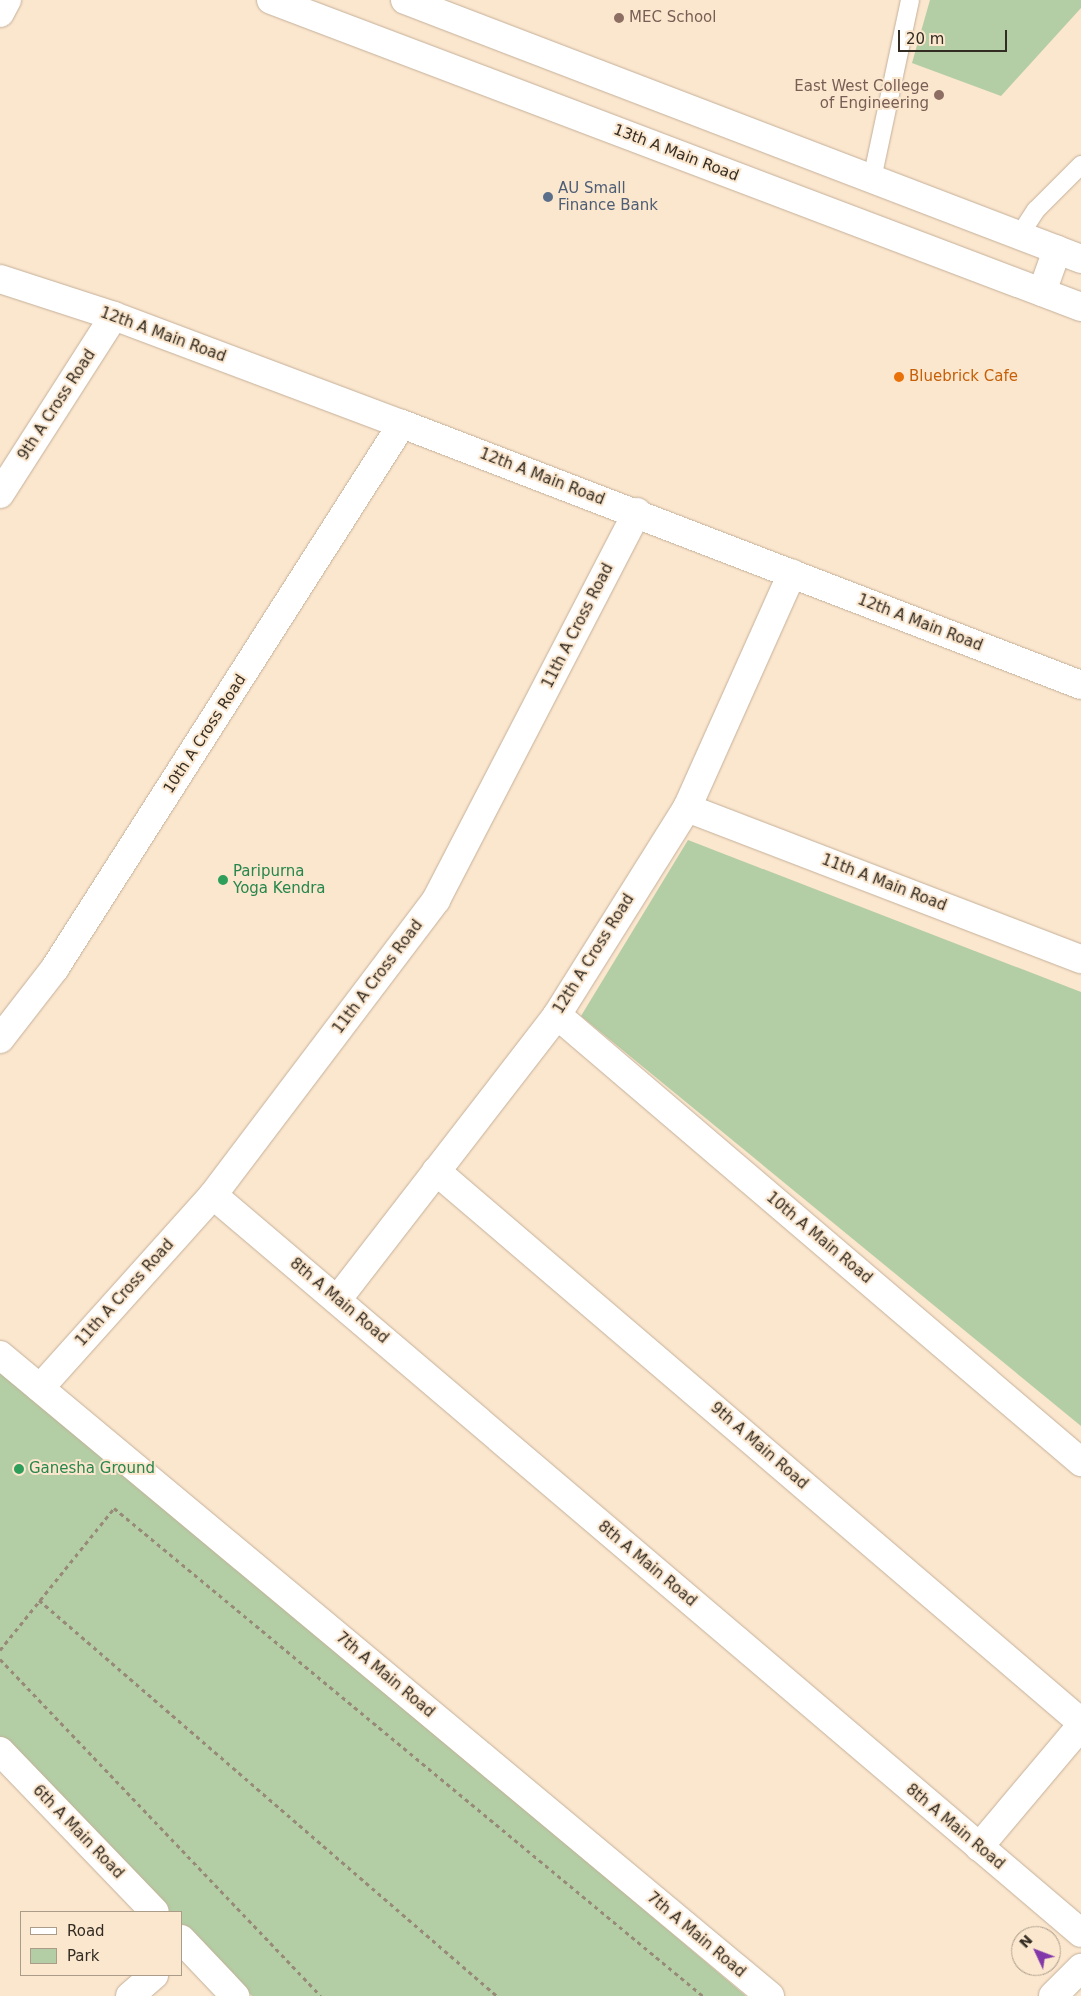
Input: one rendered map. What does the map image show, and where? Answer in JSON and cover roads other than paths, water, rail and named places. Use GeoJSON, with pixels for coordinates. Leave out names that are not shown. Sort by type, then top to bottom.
{"type":"FeatureCollection","features":[{"type":"Feature","properties":{"kind":"street"},"geometry":{"type":"LineString","coordinates":[[0,13],[7,0]]}},
{"type":"Feature","properties":{"kind":"street"},"geometry":{"type":"LineString","coordinates":[[405,0],[1069,255],[1042,292]]}},
{"type":"Feature","properties":{"kind":"street","name":"13th A Main Road"},"geometry":{"type":"LineString","coordinates":[[286,3],[1081,308]]}},
{"type":"Feature","properties":{"kind":"street","name":"12th A Main Road"},"geometry":{"type":"LineString","coordinates":[[0,279],[114,316],[637,512],[1081,685]]}},
{"type":"Feature","properties":{"kind":"street","name":"9th A Cross Road"},"geometry":{"type":"LineString","coordinates":[[0,494],[114,316]]}},
{"type":"Feature","properties":{"kind":"street","name":"10th A Cross Road"},"geometry":{"type":"LineString","coordinates":[[0,1039],[55,968],[402,424]]}},
{"type":"Feature","properties":{"kind":"street","name":"11th A Cross Road"},"geometry":{"type":"LineString","coordinates":[[40,1388],[213,1195],[436,900],[637,512]]}},
{"type":"Feature","properties":{"kind":"street","name":"12th A Cross Road"},"geometry":{"type":"LineString","coordinates":[[337,1300],[557,1015],[687,808],[792,572]]}},
{"type":"Feature","properties":{"kind":"street","name":"11th A Main Road"},"geometry":{"type":"LineString","coordinates":[[687,808],[1081,959]]}},
{"type":"Feature","properties":{"kind":"street","name":"10th A Main Road"},"geometry":{"type":"LineString","coordinates":[[557,1015],[1081,1461]]}},
{"type":"Feature","properties":{"kind":"street","name":"9th A Main Road"},"geometry":{"type":"LineString","coordinates":[[436,1171],[1081,1722]]}},
{"type":"Feature","properties":{"kind":"street","name":"8th A Main Road"},"geometry":{"type":"LineString","coordinates":[[213,1195],[1081,1933]]}},
{"type":"Feature","properties":{"kind":"street","name":"7th A Main Road"},"geometry":{"type":"LineString","coordinates":[[0,1355],[770,1996]]}},
{"type":"Feature","properties":{"kind":"street"},"geometry":{"type":"LineString","coordinates":[[979,1847],[1081,1726]]}},
{"type":"Feature","properties":{"kind":"street","name":"6th A Main Road"},"geometry":{"type":"LineString","coordinates":[[0,1751],[154,1911]]}},
{"type":"Feature","properties":{"kind":"street"},"geometry":{"type":"LineString","coordinates":[[183,1945],[235,1996]]}},
{"type":"Feature","properties":{"kind":"street"},"geometry":{"type":"LineString","coordinates":[[1053,1996],[1081,1968]]}},
{"type":"Feature","properties":{"kind":"street"},"geometry":{"type":"LineString","coordinates":[[130,1996],[153,1976]]}},
{"type":"Feature","properties":{"kind":"lane"},"geometry":{"type":"LineString","coordinates":[[872,179],[910,0]]}},
{"type":"Feature","properties":{"kind":"lane"},"geometry":{"type":"LineString","coordinates":[[1019,236],[1036,210],[1081,165]]}},
{"type":"Feature","properties":{"kind":"place","name":"MEC School"},"geometry":{"type":"Point","coordinates":[619,18]}},
{"type":"Feature","properties":{"kind":"place","name":"East West College of Engineering"},"geometry":{"type":"Point","coordinates":[939,95]}},
{"type":"Feature","properties":{"kind":"place","name":"AU Small Finance Bank"},"geometry":{"type":"Point","coordinates":[548,197]}},
{"type":"Feature","properties":{"kind":"place","name":"Bluebrick Cafe"},"geometry":{"type":"Point","coordinates":[899,377]}},
{"type":"Feature","properties":{"kind":"place","name":"Paripurna Yoga Kendra"},"geometry":{"type":"Point","coordinates":[223,880]}},
{"type":"Feature","properties":{"kind":"place","name":"Ganesha Ground"},"geometry":{"type":"Point","coordinates":[19,1469]}}]}
